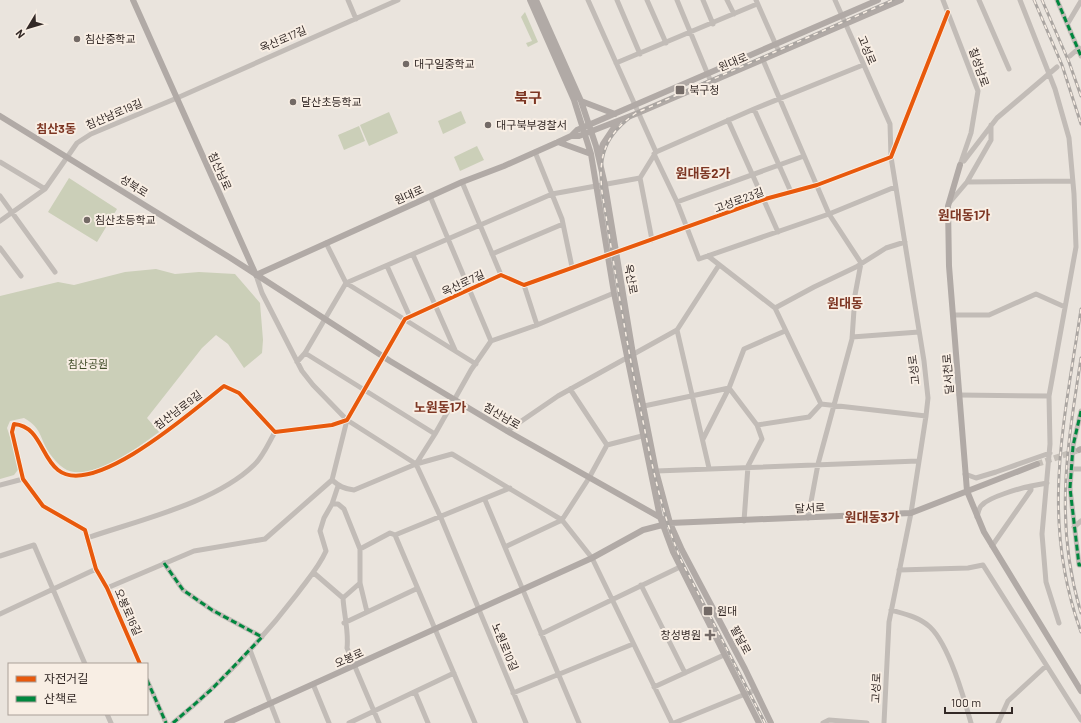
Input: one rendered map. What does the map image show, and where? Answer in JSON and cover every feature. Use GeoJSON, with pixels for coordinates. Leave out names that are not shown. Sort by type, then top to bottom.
{"type":"FeatureCollection","features":[{"type":"Feature","properties":{"kind":"main road","name":"침산남로"},"geometry":{"type":"LineString","coordinates":[[133,0],[256,275],[384,358],[454,400],[670,523]]}},
{"type":"Feature","properties":{"kind":"main road","name":"옥산로"},"geometry":{"type":"LineString","coordinates":[[530,0],[570,91],[583,127],[588,133],[599,156],[606,184],[616,252],[656,471],[670,523]]}},
{"type":"Feature","properties":{"kind":"main road","name":"옥산로"},"geometry":{"type":"LineString","coordinates":[[536,0],[581,101],[590,125],[588,133]]}},
{"type":"Feature","properties":{"kind":"main road","name":"원대로"},"geometry":{"type":"LineString","coordinates":[[571,136],[583,127],[878,0]]}},
{"type":"Feature","properties":{"kind":"main road","name":"원대로"},"geometry":{"type":"LineString","coordinates":[[256,275],[462,182],[571,136],[588,133],[620,121],[901,0]]}},
{"type":"Feature","properties":{"kind":"main road"},"geometry":{"type":"LineString","coordinates":[[581,101],[615,114]]}},
{"type":"Feature","properties":{"kind":"main road","name":"성북로"},"geometry":{"type":"LineString","coordinates":[[0,116],[256,275]]}},
{"type":"Feature","properties":{"kind":"main road"},"geometry":{"type":"LineString","coordinates":[[599,156],[600,150],[608,134],[620,121]]}},
{"type":"Feature","properties":{"kind":"main road"},"geometry":{"type":"LineString","coordinates":[[588,133],[590,154],[614,293],[642,436],[660,517],[680,567],[759,723]]}},
{"type":"Feature","properties":{"kind":"main road"},"geometry":{"type":"LineString","coordinates":[[558,142],[590,154]]}},
{"type":"Feature","properties":{"kind":"main road","name":"달서천로"},"geometry":{"type":"LineString","coordinates":[[960,165],[950,202],[949,266],[967,491],[977,516],[992,546],[1081,691]]}},
{"type":"Feature","properties":{"kind":"main road","name":"달서로"},"geometry":{"type":"LineString","coordinates":[[670,523],[911,513],[1037,464]]}},
{"type":"Feature","properties":{"kind":"main road","name":"오봉로"},"geometry":{"type":"LineString","coordinates":[[227,723],[592,558],[644,530],[670,523]]}},
{"type":"Feature","properties":{"kind":"main road","name":"팔달로"},"geometry":{"type":"LineString","coordinates":[[670,523],[682,550],[745,669],[771,723]]}},
{"type":"Feature","properties":{"kind":"street"},"geometry":{"type":"LineString","coordinates":[[348,0],[356,19]]}},
{"type":"Feature","properties":{"kind":"street","name":"옥산로17길"},"geometry":{"type":"LineString","coordinates":[[177,98],[398,0]]}},
{"type":"Feature","properties":{"kind":"street"},"geometry":{"type":"LineString","coordinates":[[588,0],[677,202],[699,260],[828,214],[895,187]]}},
{"type":"Feature","properties":{"kind":"street"},"geometry":{"type":"LineString","coordinates":[[617,0],[640,54]]}},
{"type":"Feature","properties":{"kind":"street"},"geometry":{"type":"LineString","coordinates":[[647,0],[666,43]]}},
{"type":"Feature","properties":{"kind":"street"},"geometry":{"type":"LineString","coordinates":[[676,0],[711,82]]}},
{"type":"Feature","properties":{"kind":"street"},"geometry":{"type":"LineString","coordinates":[[703,0],[713,24]]}},
{"type":"Feature","properties":{"kind":"street"},"geometry":{"type":"LineString","coordinates":[[727,0],[734,14]]}},
{"type":"Feature","properties":{"kind":"street","name":"고성로"},"geometry":{"type":"LineString","coordinates":[[835,0],[890,124],[891,157],[895,187],[919,332],[928,398],[911,513],[891,610],[887,652],[884,723]]}},
{"type":"Feature","properties":{"kind":"street","name":"칠성남로"},"geometry":{"type":"LineString","coordinates":[[943,0],[978,91],[971,133],[960,165]]}},
{"type":"Feature","properties":{"kind":"street"},"geometry":{"type":"LineString","coordinates":[[980,0],[1009,69]]}},
{"type":"Feature","properties":{"kind":"street"},"geometry":{"type":"LineString","coordinates":[[1020,0],[1049,73],[1069,138],[1073,181],[1076,247],[1049,396],[1050,453],[1042,534],[1046,582],[1059,623]]}},
{"type":"Feature","properties":{"kind":"street"},"geometry":{"type":"LineString","coordinates":[[1057,0],[1080,48],[1081,56]]}},
{"type":"Feature","properties":{"kind":"street"},"geometry":{"type":"LineString","coordinates":[[1068,23],[1081,1]]}},
{"type":"Feature","properties":{"kind":"street"},"geometry":{"type":"LineString","coordinates":[[616,64],[713,24],[757,2],[779,52]]}},
{"type":"Feature","properties":{"kind":"street"},"geometry":{"type":"LineString","coordinates":[[891,157],[948,12]]}},
{"type":"Feature","properties":{"kind":"street"},"geometry":{"type":"LineString","coordinates":[[1070,56],[1080,48]]}},
{"type":"Feature","properties":{"kind":"street"},"geometry":{"type":"LineString","coordinates":[[763,60],[818,185],[828,214],[861,263],[855,295],[852,337],[818,464],[808,518]]}},
{"type":"Feature","properties":{"kind":"street"},"geometry":{"type":"LineString","coordinates":[[652,240],[640,178],[655,153],[780,98],[863,65]]}},
{"type":"Feature","properties":{"kind":"street","name":"달서천로"},"geometry":{"type":"LineString","coordinates":[[960,165],[997,118],[1057,67]]}},
{"type":"Feature","properties":{"kind":"street","name":"침산남로19길"},"geometry":{"type":"LineString","coordinates":[[45,189],[66,156],[77,143],[91,134],[177,98]]}},
{"type":"Feature","properties":{"kind":"street"},"geometry":{"type":"LineString","coordinates":[[754,109],[791,192]]}},
{"type":"Feature","properties":{"kind":"street"},"geometry":{"type":"LineString","coordinates":[[728,120],[754,174],[778,232]]}},
{"type":"Feature","properties":{"kind":"street"},"geometry":{"type":"LineString","coordinates":[[950,202],[967,182],[992,140],[991,125]]}},
{"type":"Feature","properties":{"kind":"street"},"geometry":{"type":"LineString","coordinates":[[535,152],[563,224],[572,267]]}},
{"type":"Feature","properties":{"kind":"street"},"geometry":{"type":"LineString","coordinates":[[677,202],[804,156]]}},
{"type":"Feature","properties":{"kind":"street","name":"고성로23길"},"geometry":{"type":"LineString","coordinates":[[616,252],[687,228],[764,199],[818,185],[891,157]]}},
{"type":"Feature","properties":{"kind":"street"},"geometry":{"type":"LineString","coordinates":[[0,162],[45,189],[0,221]]}},
{"type":"Feature","properties":{"kind":"street"},"geometry":{"type":"LineString","coordinates":[[297,362],[305,353],[346,283],[413,255],[479,224],[552,194],[640,178]]}},
{"type":"Feature","properties":{"kind":"street"},"geometry":{"type":"LineString","coordinates":[[967,182],[1073,181]]}},
{"type":"Feature","properties":{"kind":"street"},"geometry":{"type":"LineString","coordinates":[[462,182],[501,275]]}},
{"type":"Feature","properties":{"kind":"street"},"geometry":{"type":"LineString","coordinates":[[0,196],[55,272]]}},
{"type":"Feature","properties":{"kind":"street"},"geometry":{"type":"LineString","coordinates":[[430,196],[491,341]]}},
{"type":"Feature","properties":{"kind":"street"},"geometry":{"type":"LineString","coordinates":[[492,254],[563,224]]}},
{"type":"Feature","properties":{"kind":"street"},"geometry":{"type":"LineString","coordinates":[[775,308],[861,263],[886,248],[904,242]]}},
{"type":"Feature","properties":{"kind":"street"},"geometry":{"type":"LineString","coordinates":[[326,243],[346,283],[408,318],[476,364]]}},
{"type":"Feature","properties":{"kind":"street"},"geometry":{"type":"LineString","coordinates":[[0,248],[21,276]]}},
{"type":"Feature","properties":{"kind":"street"},"geometry":{"type":"LineString","coordinates":[[537,325],[524,285],[616,252]]}},
{"type":"Feature","properties":{"kind":"street"},"geometry":{"type":"LineString","coordinates":[[413,255],[435,306]]}},
{"type":"Feature","properties":{"kind":"street"},"geometry":{"type":"LineString","coordinates":[[708,256],[775,308],[821,404]]}},
{"type":"Feature","properties":{"kind":"street"},"geometry":{"type":"LineString","coordinates":[[507,431],[570,389],[677,330],[719,265]]}},
{"type":"Feature","properties":{"kind":"street"},"geometry":{"type":"LineString","coordinates":[[387,266],[408,318]]}},
{"type":"Feature","properties":{"kind":"street"},"geometry":{"type":"LineString","coordinates":[[256,275],[262,293],[297,362],[313,385],[347,420],[416,464]]}},
{"type":"Feature","properties":{"kind":"street","name":"옥산로7길"},"geometry":{"type":"LineString","coordinates":[[408,318],[501,275],[524,285]]}},
{"type":"Feature","properties":{"kind":"street"},"geometry":{"type":"LineString","coordinates":[[416,464],[436,434],[454,400],[491,341],[537,325],[614,293]]}},
{"type":"Feature","properties":{"kind":"street"},"geometry":{"type":"LineString","coordinates":[[953,315],[989,314],[1036,294],[1065,307]]}},
{"type":"Feature","properties":{"kind":"street","name":"옥산로7길"},"geometry":{"type":"LineString","coordinates":[[435,306],[456,351]]}},
{"type":"Feature","properties":{"kind":"street"},"geometry":{"type":"LineString","coordinates":[[107,588],[194,551],[265,539],[332,480],[347,420],[408,318]]}},
{"type":"Feature","properties":{"kind":"street"},"geometry":{"type":"LineString","coordinates":[[677,330],[709,468]]}},
{"type":"Feature","properties":{"kind":"street"},"geometry":{"type":"LineString","coordinates":[[703,439],[729,388],[744,349],[785,331]]}},
{"type":"Feature","properties":{"kind":"street"},"geometry":{"type":"LineString","coordinates":[[852,337],[919,332]]}},
{"type":"Feature","properties":{"kind":"street"},"geometry":{"type":"LineString","coordinates":[[305,353],[436,434]]}},
{"type":"Feature","properties":{"kind":"street","name":"침산남로9길"},"geometry":{"type":"LineString","coordinates":[[23,479],[12,432],[14,424],[22,425],[30,430],[58,470],[66,474],[83,476],[100,471],[138,452],[224,386],[239,393],[276,432]]}},
{"type":"Feature","properties":{"kind":"street"},"geometry":{"type":"LineString","coordinates":[[644,406],[729,388]]}},
{"type":"Feature","properties":{"kind":"street"},"geometry":{"type":"LineString","coordinates":[[729,388],[757,425],[762,439],[748,466],[744,521]]}},
{"type":"Feature","properties":{"kind":"street"},"geometry":{"type":"LineString","coordinates":[[570,389],[607,445]]}},
{"type":"Feature","properties":{"kind":"street"},"geometry":{"type":"LineString","coordinates":[[959,395],[1049,396]]}},
{"type":"Feature","properties":{"kind":"street"},"geometry":{"type":"LineString","coordinates":[[757,425],[809,416],[821,404],[926,416]]}},
{"type":"Feature","properties":{"kind":"street"},"geometry":{"type":"LineString","coordinates":[[1080,565],[1070,488],[1074,441],[1081,411]]}},
{"type":"Feature","properties":{"kind":"street"},"geometry":{"type":"LineString","coordinates":[[0,485],[23,479],[43,506],[85,530],[87,538],[204,498],[238,478],[255,464],[276,432],[332,425],[347,420]]}},
{"type":"Feature","properties":{"kind":"street"},"geometry":{"type":"LineString","coordinates":[[504,547],[562,520],[590,478],[607,445],[642,436]]}},
{"type":"Feature","properties":{"kind":"street"},"geometry":{"type":"LineString","coordinates":[[1074,441],[1081,440]]}},
{"type":"Feature","properties":{"kind":"street"},"geometry":{"type":"LineString","coordinates":[[965,474],[976,478],[1050,453]]}},
{"type":"Feature","properties":{"kind":"street"},"geometry":{"type":"LineString","coordinates":[[332,480],[338,486],[354,490],[416,464],[452,454],[562,520],[592,558],[673,723],[754,690]]}},
{"type":"Feature","properties":{"kind":"street"},"geometry":{"type":"LineString","coordinates":[[656,471],[748,466],[918,461]]}},
{"type":"Feature","properties":{"kind":"street","name":"노원로10길"},"geometry":{"type":"LineString","coordinates":[[416,464],[526,723]]}},
{"type":"Feature","properties":{"kind":"street"},"geometry":{"type":"LineString","coordinates":[[1071,469],[1081,469]]}},
{"type":"Feature","properties":{"kind":"street"},"geometry":{"type":"LineString","coordinates":[[977,516],[981,505],[986,502],[1022,487],[1047,483]]}},
{"type":"Feature","properties":{"kind":"street"},"geometry":{"type":"LineString","coordinates":[[173,723],[212,689],[250,650],[314,573],[326,551],[320,531],[338,486]]}},
{"type":"Feature","properties":{"kind":"street"},"geometry":{"type":"LineString","coordinates":[[992,546],[1031,490],[1031,486]]}},
{"type":"Feature","properties":{"kind":"street"},"geometry":{"type":"LineString","coordinates":[[360,549],[390,533],[395,535],[485,500],[510,488]]}},
{"type":"Feature","properties":{"kind":"street"},"geometry":{"type":"LineString","coordinates":[[485,500],[578,723]]}},
{"type":"Feature","properties":{"kind":"street"},"geometry":{"type":"LineString","coordinates":[[332,504],[338,504],[344,509],[360,549],[360,583],[367,612]]}},
{"type":"Feature","properties":{"kind":"street"},"geometry":{"type":"LineString","coordinates":[[1074,527],[1081,521]]}},
{"type":"Feature","properties":{"kind":"street"},"geometry":{"type":"LineString","coordinates":[[395,535],[416,588],[475,723]]}},
{"type":"Feature","properties":{"kind":"street","name":"오봉로16길"},"geometry":{"type":"LineString","coordinates":[[87,538],[96,569],[107,588],[140,663]]}},
{"type":"Feature","properties":{"kind":"street"},"geometry":{"type":"LineString","coordinates":[[0,556],[34,545],[85,663]]}},
{"type":"Feature","properties":{"kind":"street"},"geometry":{"type":"LineString","coordinates":[[164,563],[183,590],[212,610],[262,637]]}},
{"type":"Feature","properties":{"kind":"street"},"geometry":{"type":"LineString","coordinates":[[899,570],[968,568],[983,565],[1081,720]]}},
{"type":"Feature","properties":{"kind":"street"},"geometry":{"type":"LineString","coordinates":[[541,634],[680,567]]}},
{"type":"Feature","properties":{"kind":"street"},"geometry":{"type":"LineString","coordinates":[[0,614],[96,569]]}},
{"type":"Feature","properties":{"kind":"street"},"geometry":{"type":"LineString","coordinates":[[314,573],[343,598],[344,623],[348,635],[347,648],[379,723]]}},
{"type":"Feature","properties":{"kind":"street"},"geometry":{"type":"LineString","coordinates":[[343,598],[360,583]]}},
{"type":"Feature","properties":{"kind":"street"},"geometry":{"type":"LineString","coordinates":[[641,585],[685,673]]}},
{"type":"Feature","properties":{"kind":"street"},"geometry":{"type":"LineString","coordinates":[[344,623],[416,588]]}},
{"type":"Feature","properties":{"kind":"street"},"geometry":{"type":"LineString","coordinates":[[891,610],[913,616],[929,626],[937,635],[960,684],[971,723]]}},
{"type":"Feature","properties":{"kind":"street"},"geometry":{"type":"LineString","coordinates":[[514,693],[633,644]]}},
{"type":"Feature","properties":{"kind":"street"},"geometry":{"type":"LineString","coordinates":[[250,650],[278,723]]}},
{"type":"Feature","properties":{"kind":"street","name":"팔달로"},"geometry":{"type":"LineString","coordinates":[[654,687],[724,655]]}},
{"type":"Feature","properties":{"kind":"street"},"geometry":{"type":"LineString","coordinates":[[998,723],[1008,701],[1046,666]]}},
{"type":"Feature","properties":{"kind":"street"},"geometry":{"type":"LineString","coordinates":[[349,723],[454,673]]}},
{"type":"Feature","properties":{"kind":"street"},"geometry":{"type":"LineString","coordinates":[[148,682],[166,723]]}},
{"type":"Feature","properties":{"kind":"street"},"geometry":{"type":"LineString","coordinates":[[312,684],[329,723]]}},
{"type":"Feature","properties":{"kind":"street"},"geometry":{"type":"LineString","coordinates":[[415,692],[428,723]]}},
{"type":"Feature","properties":{"kind":"street"},"geometry":{"type":"LineString","coordinates":[[823,723],[829,720],[867,723]]}},
{"type":"Feature","properties":{"kind":"green space"},"geometry":{"type":"Polygon","coordinates":[[[525,12],[538,42],[528,47],[526,43],[532,41],[521,17],[525,12]]]}},
{"type":"Feature","properties":{"kind":"green space"},"geometry":{"type":"Polygon","coordinates":[[[461,111],[466,123],[443,134],[438,121],[461,111]]]}},
{"type":"Feature","properties":{"kind":"green space"},"geometry":{"type":"Polygon","coordinates":[[[389,112],[398,133],[369,146],[360,125],[389,112]]]}},
{"type":"Feature","properties":{"kind":"green space"},"geometry":{"type":"Polygon","coordinates":[[[359,126],[365,141],[344,150],[338,135],[359,126]]]}},
{"type":"Feature","properties":{"kind":"green space"},"geometry":{"type":"Polygon","coordinates":[[[477,146],[484,160],[460,171],[454,157],[477,146]]]}},
{"type":"Feature","properties":{"kind":"green space"},"geometry":{"type":"Polygon","coordinates":[[[69,178],[117,209],[97,242],[48,212],[69,178]]]}},
{"type":"Feature","properties":{"kind":"green space","name":"침산공원"},"geometry":{"type":"Polygon","coordinates":[[[156,269],[175,274],[199,272],[235,274],[260,303],[263,340],[262,353],[244,368],[228,344],[216,335],[202,348],[147,418],[159,432],[119,459],[107,465],[84,472],[67,470],[58,463],[50,454],[38,430],[30,422],[24,418],[10,421],[7,428],[20,467],[14,475],[0,479],[0,296],[58,282],[74,285],[125,272],[156,269]]]}},
{"type":"Feature","properties":{"kind":"tunnel"},"geometry":{"type":"LineString","coordinates":[[1037,464],[1079,450]]}},
{"type":"Feature","properties":{"kind":"railway"},"geometry":{"type":"LineString","coordinates":[[765,723],[680,558],[664,509],[647,443],[632,368],[602,192],[601,167],[606,147],[611,138],[617,129],[636,113],[893,0]]}},
{"type":"Feature","properties":{"kind":"railway"},"geometry":{"type":"LineString","coordinates":[[1034,0],[1062,65],[1081,124]]}},
{"type":"Feature","properties":{"kind":"railway"},"geometry":{"type":"LineString","coordinates":[[1042,0],[1069,62],[1081,96]]}},
{"type":"Feature","properties":{"kind":"railway"},"geometry":{"type":"LineString","coordinates":[[1081,309],[1063,432],[1059,471],[1058,510],[1061,550],[1069,590],[1081,632]]}},
{"type":"Feature","properties":{"kind":"railway"},"geometry":{"type":"LineString","coordinates":[[1081,358],[1071,423],[1065,516],[1073,580],[1081,613]]}},
{"type":"Feature","properties":{"kind":"marked path"},"geometry":{"type":"LineString","coordinates":[[1057,0],[1081,56]]}},
{"type":"Feature","properties":{"kind":"marked path"},"geometry":{"type":"LineString","coordinates":[[1081,411],[1073,446],[1070,488],[1079,565],[1081,565]]}},
{"type":"Feature","properties":{"kind":"marked path"},"geometry":{"type":"LineString","coordinates":[[164,563],[183,590],[212,610],[262,637],[212,689],[173,723]]}},
{"type":"Feature","properties":{"kind":"marked path"},"geometry":{"type":"LineString","coordinates":[[148,682],[166,723]]}},
{"type":"Feature","properties":{"kind":"cycle path"},"geometry":{"type":"LineString","coordinates":[[140,663],[107,588],[96,569],[85,530],[43,506],[23,479],[12,432],[14,424],[23,426],[35,436],[52,464],[58,470],[74,476],[95,472],[119,462],[169,430],[224,386],[239,393],[275,432],[332,425],[347,420],[405,319],[501,275],[524,285],[765,199],[817,185],[891,157],[948,12]]}},
{"type":"Feature","properties":{"kind":"place","name":"침산중학교"},"geometry":{"type":"Point","coordinates":[77,39]}},
{"type":"Feature","properties":{"kind":"place","name":"대구일중학교"},"geometry":{"type":"Point","coordinates":[406,64]}},
{"type":"Feature","properties":{"kind":"place","name":"북구청"},"geometry":{"type":"Point","coordinates":[680,90]}},
{"type":"Feature","properties":{"kind":"place","name":"달산초등학교"},"geometry":{"type":"Point","coordinates":[293,102]}},
{"type":"Feature","properties":{"kind":"place","name":"대구북부경찰서"},"geometry":{"type":"Point","coordinates":[488,125]}},
{"type":"Feature","properties":{"kind":"place","name":"침산초등학교"},"geometry":{"type":"Point","coordinates":[87,220]}},
{"type":"Feature","properties":{"kind":"place","name":"원대"},"geometry":{"type":"Point","coordinates":[708,611]}},
{"type":"Feature","properties":{"kind":"place","name":"창성병원"},"geometry":{"type":"Point","coordinates":[710,635]}},
{"type":"Feature","properties":{"kind":"district","name":"북구"},"geometry":{"type":"Point","coordinates":[528,98]}},
{"type":"Feature","properties":{"kind":"district","name":"침산3동"},"geometry":{"type":"Point","coordinates":[56,129]}},
{"type":"Feature","properties":{"kind":"district","name":"원대동2가"},"geometry":{"type":"Point","coordinates":[703,173]}},
{"type":"Feature","properties":{"kind":"district","name":"원대동1가"},"geometry":{"type":"Point","coordinates":[964,215]}},
{"type":"Feature","properties":{"kind":"district","name":"원대동"},"geometry":{"type":"Point","coordinates":[845,303]}},
{"type":"Feature","properties":{"kind":"district","name":"노원동1가"},"geometry":{"type":"Point","coordinates":[440,407]}},
{"type":"Feature","properties":{"kind":"district","name":"원대동3가"},"geometry":{"type":"Point","coordinates":[872,517]}}]}
